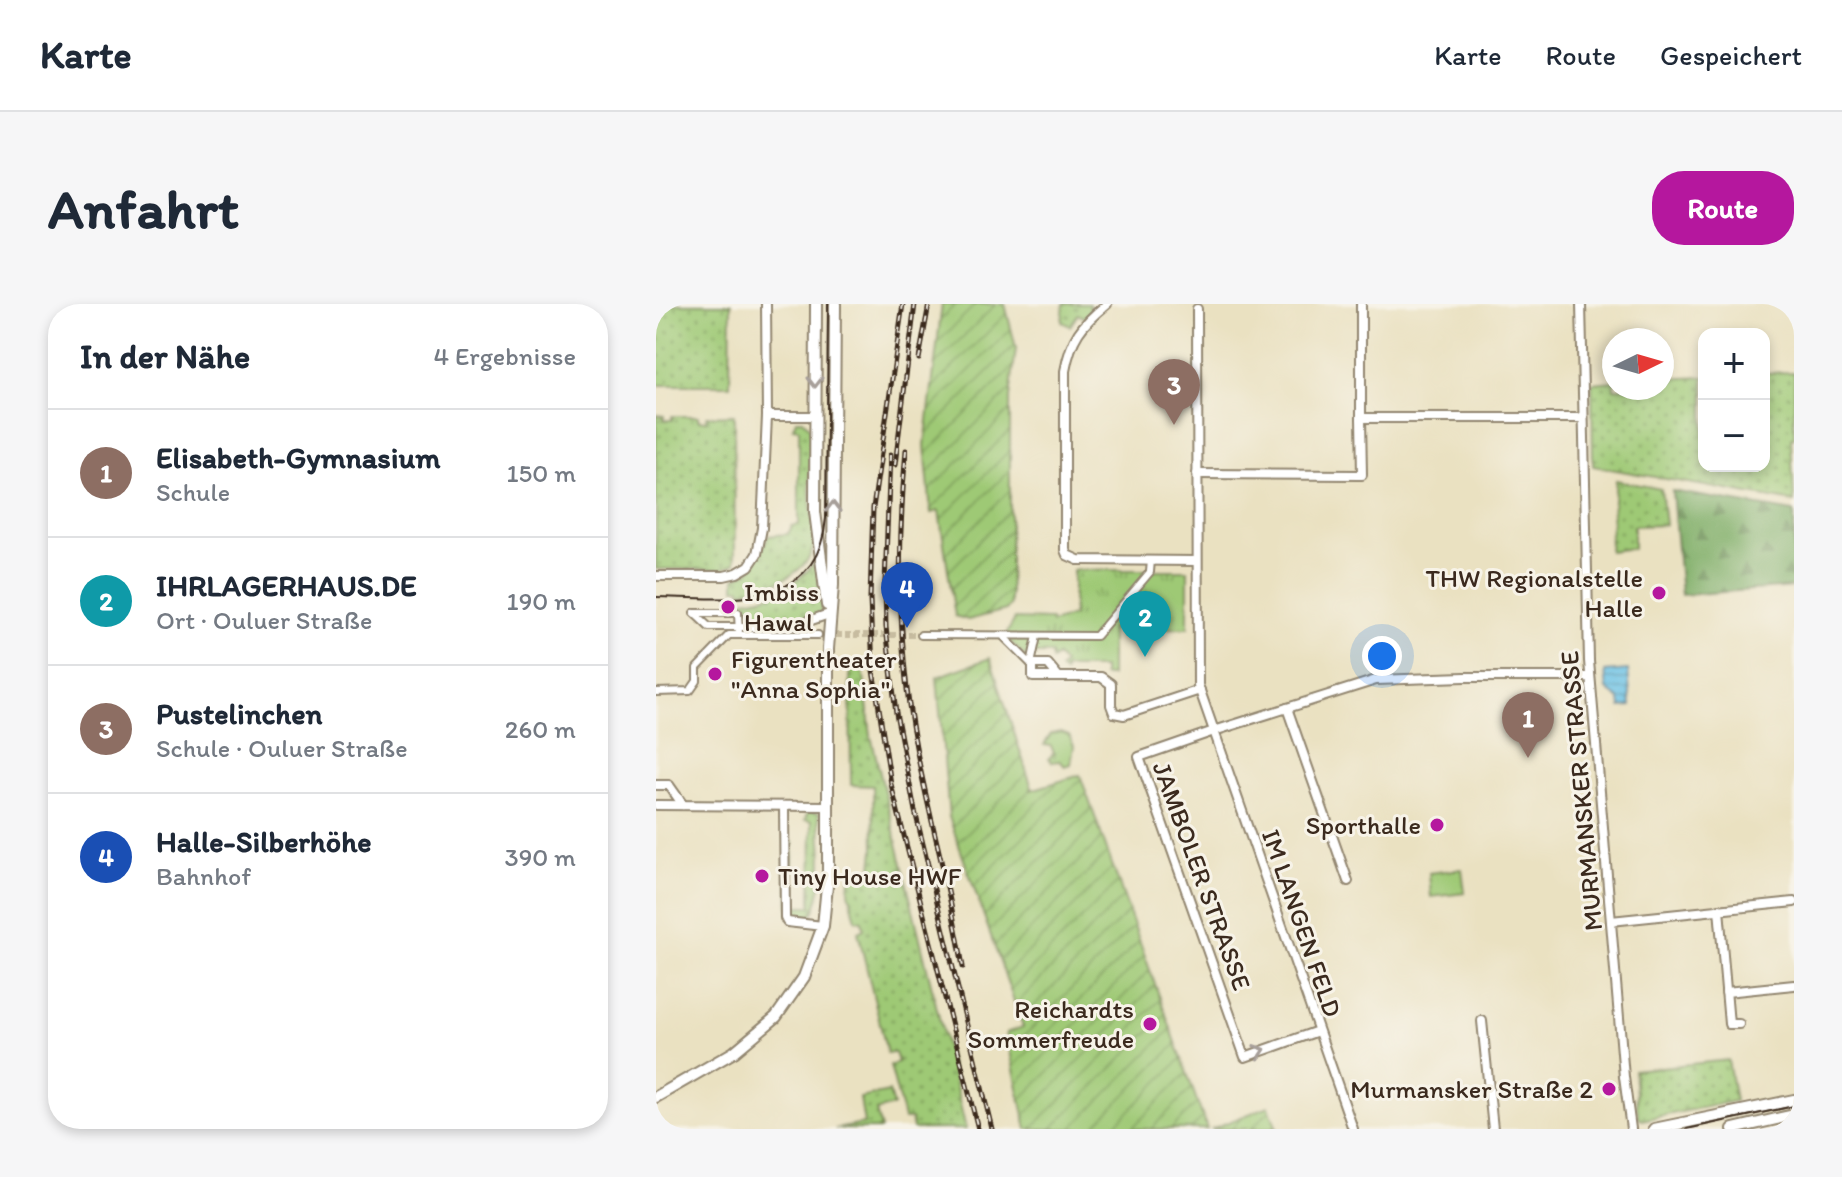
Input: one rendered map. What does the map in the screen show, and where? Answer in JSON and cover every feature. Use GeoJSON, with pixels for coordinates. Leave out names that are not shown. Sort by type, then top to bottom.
{"type":"FeatureCollection","features":[{"type":"Feature","properties":{"kind":"street"},"geometry":{"type":"LineString","coordinates":[[656,576],[724,576],[749,566],[757,554],[762,528],[767,416],[766,304]]}},
{"type":"Feature","properties":{"kind":"street"},"geometry":{"type":"LineString","coordinates":[[816,304],[815,512],[829,614]]}},
{"type":"Feature","properties":{"kind":"street"},"geometry":{"type":"LineString","coordinates":[[656,1097],[734,1052],[776,1017],[804,977],[823,926],[828,876],[835,304]]}},
{"type":"Feature","properties":{"kind":"street"},"geometry":{"type":"LineString","coordinates":[[1107,304],[1076,333],[1065,371],[1065,550],[1067,555],[1078,560],[1197,561]]}},
{"type":"Feature","properties":{"kind":"street"},"geometry":{"type":"LineString","coordinates":[[1197,474],[1362,475],[1361,304]]}},
{"type":"Feature","properties":{"kind":"street","name":"MURMANSKER STRASSE"},"geometry":{"type":"LineString","coordinates":[[1581,304],[1590,677],[1631,1129]]}},
{"type":"Feature","properties":{"kind":"street","name":"IM LANGEN FELD"},"geometry":{"type":"LineString","coordinates":[[1197,309],[1197,669],[1200,690],[1353,1129]]}},
{"type":"Feature","properties":{"kind":"street"},"geometry":{"type":"LineString","coordinates":[[767,416],[815,416]]}},
{"type":"Feature","properties":{"kind":"street"},"geometry":{"type":"LineString","coordinates":[[1361,418],[1583,418]]}},
{"type":"Feature","properties":{"kind":"street"},"geometry":{"type":"LineString","coordinates":[[921,635],[1096,636],[1150,572],[1151,560]]}},
{"type":"Feature","properties":{"kind":"street"},"geometry":{"type":"LineString","coordinates":[[738,631],[738,613],[694,613],[709,627],[738,631],[796,638],[818,635]]}},
{"type":"Feature","properties":{"kind":"street"},"geometry":{"type":"LineString","coordinates":[[656,692],[690,691],[697,681],[697,668],[729,635],[752,627],[791,627],[829,614]]}},
{"type":"Feature","properties":{"kind":"street"},"geometry":{"type":"LineString","coordinates":[[1003,636],[1031,664],[1037,636]]}},
{"type":"Feature","properties":{"kind":"street"},"geometry":{"type":"LineString","coordinates":[[1058,676],[1106,679],[1111,684],[1114,713],[1124,715],[1200,690]]}},
{"type":"Feature","properties":{"kind":"street","name":"JAMBOLER STRASSE"},"geometry":{"type":"LineString","coordinates":[[1318,1031],[1245,1057],[1139,757],[1376,680],[1590,677]]}},
{"type":"Feature","properties":{"kind":"street"},"geometry":{"type":"LineString","coordinates":[[1287,708],[1348,881]]}},
{"type":"Feature","properties":{"kind":"street"},"geometry":{"type":"LineString","coordinates":[[656,785],[669,785],[683,805]]}},
{"type":"Feature","properties":{"kind":"street"},"geometry":{"type":"LineString","coordinates":[[656,805],[828,806]]}},
{"type":"Feature","properties":{"kind":"street"},"geometry":{"type":"LineString","coordinates":[[784,806],[785,918],[787,922],[823,926]]}},
{"type":"Feature","properties":{"kind":"street"},"geometry":{"type":"LineString","coordinates":[[1611,921],[1794,902]]}},
{"type":"Feature","properties":{"kind":"street"},"geometry":{"type":"LineString","coordinates":[[1719,909],[1729,1024],[1739,1024]]}},
{"type":"Feature","properties":{"kind":"street"},"geometry":{"type":"LineString","coordinates":[[1726,992],[1794,985]]}},
{"type":"Feature","properties":{"kind":"street"},"geometry":{"type":"LineString","coordinates":[[1482,1021],[1493,1129]]}},
{"type":"Feature","properties":{"kind":"street"},"geometry":{"type":"LineString","coordinates":[[1654,1129],[1794,1100]]}},
{"type":"Feature","properties":{"kind":"street"},"geometry":{"type":"LineString","coordinates":[[1733,1129],[1794,1115]]}},
{"type":"Feature","properties":{"kind":"green space"},"geometry":{"type":"Polygon","coordinates":[[[656,304],[731,304],[730,385],[656,385],[656,304]]]}},
{"type":"Feature","properties":{"kind":"green space"},"geometry":{"type":"Polygon","coordinates":[[[942,304],[1005,304],[1016,348],[1010,398],[1010,605],[1006,610],[968,620],[955,616],[939,511],[931,513],[925,445],[942,304]]]}},
{"type":"Feature","properties":{"kind":"green space"},"geometry":{"type":"Polygon","coordinates":[[[1064,304],[1089,304],[1090,310],[1084,318],[1078,314],[1070,326],[1062,322],[1064,304]]]}},
{"type":"Feature","properties":{"kind":"green space"},"geometry":{"type":"Polygon","coordinates":[[[1794,372],[1794,437],[1791,438],[1794,502],[1593,466],[1592,383],[1602,382],[1602,400],[1674,400],[1674,378],[1698,377],[1698,472],[1770,472],[1770,373],[1794,372]]]}},
{"type":"Feature","properties":{"kind":"green space"},"geometry":{"type":"Polygon","coordinates":[[[656,415],[664,416],[664,420],[672,420],[672,416],[698,416],[698,420],[706,421],[707,416],[734,415],[735,564],[722,569],[656,569],[656,415]]]}},
{"type":"Feature","properties":{"kind":"green space"},"geometry":{"type":"Polygon","coordinates":[[[796,420],[803,420],[810,428],[810,497],[814,536],[811,553],[797,571],[786,578],[741,591],[741,588],[735,588],[735,578],[753,566],[768,536],[788,534],[792,526],[799,525],[799,429],[793,428],[796,420]]]}},
{"type":"Feature","properties":{"kind":"green space"},"geometry":{"type":"Polygon","coordinates":[[[1616,480],[1661,489],[1665,525],[1633,526],[1633,548],[1609,551],[1616,480]]]}},
{"type":"Feature","properties":{"kind":"green space"},"geometry":{"type":"Polygon","coordinates":[[[1672,491],[1794,512],[1794,587],[1681,595],[1672,491]]]}},
{"type":"Feature","properties":{"kind":"green space"},"geometry":{"type":"Polygon","coordinates":[[[817,560],[822,613],[791,624],[790,617],[751,616],[748,604],[741,603],[741,600],[764,597],[784,589],[817,560]]]}},
{"type":"Feature","properties":{"kind":"green space"},"geometry":{"type":"Polygon","coordinates":[[[1073,570],[1188,570],[1188,628],[1111,629],[1111,676],[1103,676],[1103,668],[1065,668],[1064,673],[1060,669],[1064,664],[1057,656],[1052,660],[1051,654],[1034,654],[1028,660],[1005,636],[1015,619],[1051,620],[1052,623],[1073,616],[1073,570]]]}},
{"type":"Feature","properties":{"kind":"green space"},"geometry":{"type":"Polygon","coordinates":[[[990,658],[1031,790],[1080,775],[1207,1129],[1027,1129],[1006,1033],[1023,1027],[949,817],[937,677],[990,658]]]}},
{"type":"Feature","properties":{"kind":"green space"},"geometry":{"type":"Polygon","coordinates":[[[863,669],[871,736],[966,1129],[913,1129],[911,1119],[904,1119],[890,1066],[898,1062],[895,1053],[887,1053],[858,932],[864,929],[862,921],[856,920],[849,892],[850,877],[871,876],[874,850],[873,786],[851,785],[850,671],[863,669]]]}},
{"type":"Feature","properties":{"kind":"green space"},"geometry":{"type":"Polygon","coordinates":[[[1061,732],[1069,735],[1074,746],[1071,764],[1065,766],[1060,761],[1052,762],[1049,758],[1054,753],[1051,746],[1044,745],[1051,734],[1061,732]]]}},
{"type":"Feature","properties":{"kind":"green space"},"geometry":{"type":"Polygon","coordinates":[[[808,811],[819,813],[821,881],[816,907],[810,919],[795,919],[789,915],[788,842],[793,842],[793,906],[811,906],[812,821],[805,820],[808,811]]]}},
{"type":"Feature","properties":{"kind":"green space"},"geometry":{"type":"Polygon","coordinates":[[[1462,869],[1465,893],[1431,897],[1429,873],[1462,869]]]}},
{"type":"Feature","properties":{"kind":"green space"},"geometry":{"type":"Polygon","coordinates":[[[1728,1060],[1735,1101],[1642,1120],[1638,1117],[1634,1070],[1728,1060]]]}},
{"type":"Feature","properties":{"kind":"green space"},"geometry":{"type":"Polygon","coordinates":[[[889,1092],[893,1106],[876,1111],[881,1129],[835,1129],[864,1124],[860,1098],[889,1092]]]}},
{"type":"Feature","properties":{"kind":"green space"},"geometry":{"type":"Polygon","coordinates":[[[1269,1106],[1277,1129],[1211,1129],[1269,1106]]]}},
{"type":"Feature","properties":{"kind":"water"},"geometry":{"type":"Polygon","coordinates":[[[1628,670],[1631,706],[1621,707],[1620,700],[1607,690],[1605,672],[1628,670]]]}},
{"type":"Feature","properties":{"kind":"tunnel"},"geometry":{"type":"LineString","coordinates":[[818,635],[921,635]]}},
{"type":"Feature","properties":{"kind":"tram line"},"geometry":{"type":"LineString","coordinates":[[656,597],[710,599],[764,594],[787,585],[806,571],[819,549],[826,518],[828,304]]}},
{"type":"Feature","properties":{"kind":"tram line"},"geometry":{"type":"LineString","coordinates":[[1687,1129],[1794,1106]]}},
{"type":"Feature","properties":{"kind":"railway"},"geometry":{"type":"LineString","coordinates":[[903,304],[873,508],[870,599],[873,670],[891,784],[978,1129]]}},
{"type":"Feature","properties":{"kind":"railway"},"geometry":{"type":"LineString","coordinates":[[895,465],[915,304]]}},
{"type":"Feature","properties":{"kind":"railway"},"geometry":{"type":"LineString","coordinates":[[919,359],[929,304]]}},
{"type":"Feature","properties":{"kind":"railway"},"geometry":{"type":"LineString","coordinates":[[906,450],[900,562],[905,673],[916,747],[963,967]]}},
{"type":"Feature","properties":{"kind":"railway"},"geometry":{"type":"LineString","coordinates":[[890,455],[886,627],[896,713],[915,811],[992,1129]]}},
{"type":"Feature","properties":{"kind":"place","name":"Pustelinchen"},"geometry":{"type":"Point","coordinates":[1174,425]}},
{"type":"Feature","properties":{"kind":"place","name":"THW Regionalstelle Halle"},"geometry":{"type":"Point","coordinates":[1659,593]}},
{"type":"Feature","properties":{"kind":"place","name":"Imbiss Hawal"},"geometry":{"type":"Point","coordinates":[728,607]}},
{"type":"Feature","properties":{"kind":"place","name":"Halle-Silberhöhe"},"geometry":{"type":"Point","coordinates":[907,628]}},
{"type":"Feature","properties":{"kind":"place","name":"IHRLAGERHAUS.DE"},"geometry":{"type":"Point","coordinates":[1145,657]}},
{"type":"Feature","properties":{"kind":"place","name":"Figurentheater \"Anna Sophia\""},"geometry":{"type":"Point","coordinates":[715,674]}},
{"type":"Feature","properties":{"kind":"place","name":"Elisabeth-Gymnasium"},"geometry":{"type":"Point","coordinates":[1528,758]}},
{"type":"Feature","properties":{"kind":"place","name":"Sporthalle"},"geometry":{"type":"Point","coordinates":[1437,825]}},
{"type":"Feature","properties":{"kind":"place","name":"Tiny House HWF"},"geometry":{"type":"Point","coordinates":[762,876]}},
{"type":"Feature","properties":{"kind":"place","name":"Reichardts Sommerfreude"},"geometry":{"type":"Point","coordinates":[1150,1024]}},
{"type":"Feature","properties":{"kind":"place","name":"Murmansker Straße 2"},"geometry":{"type":"Point","coordinates":[1609,1089]}}]}
